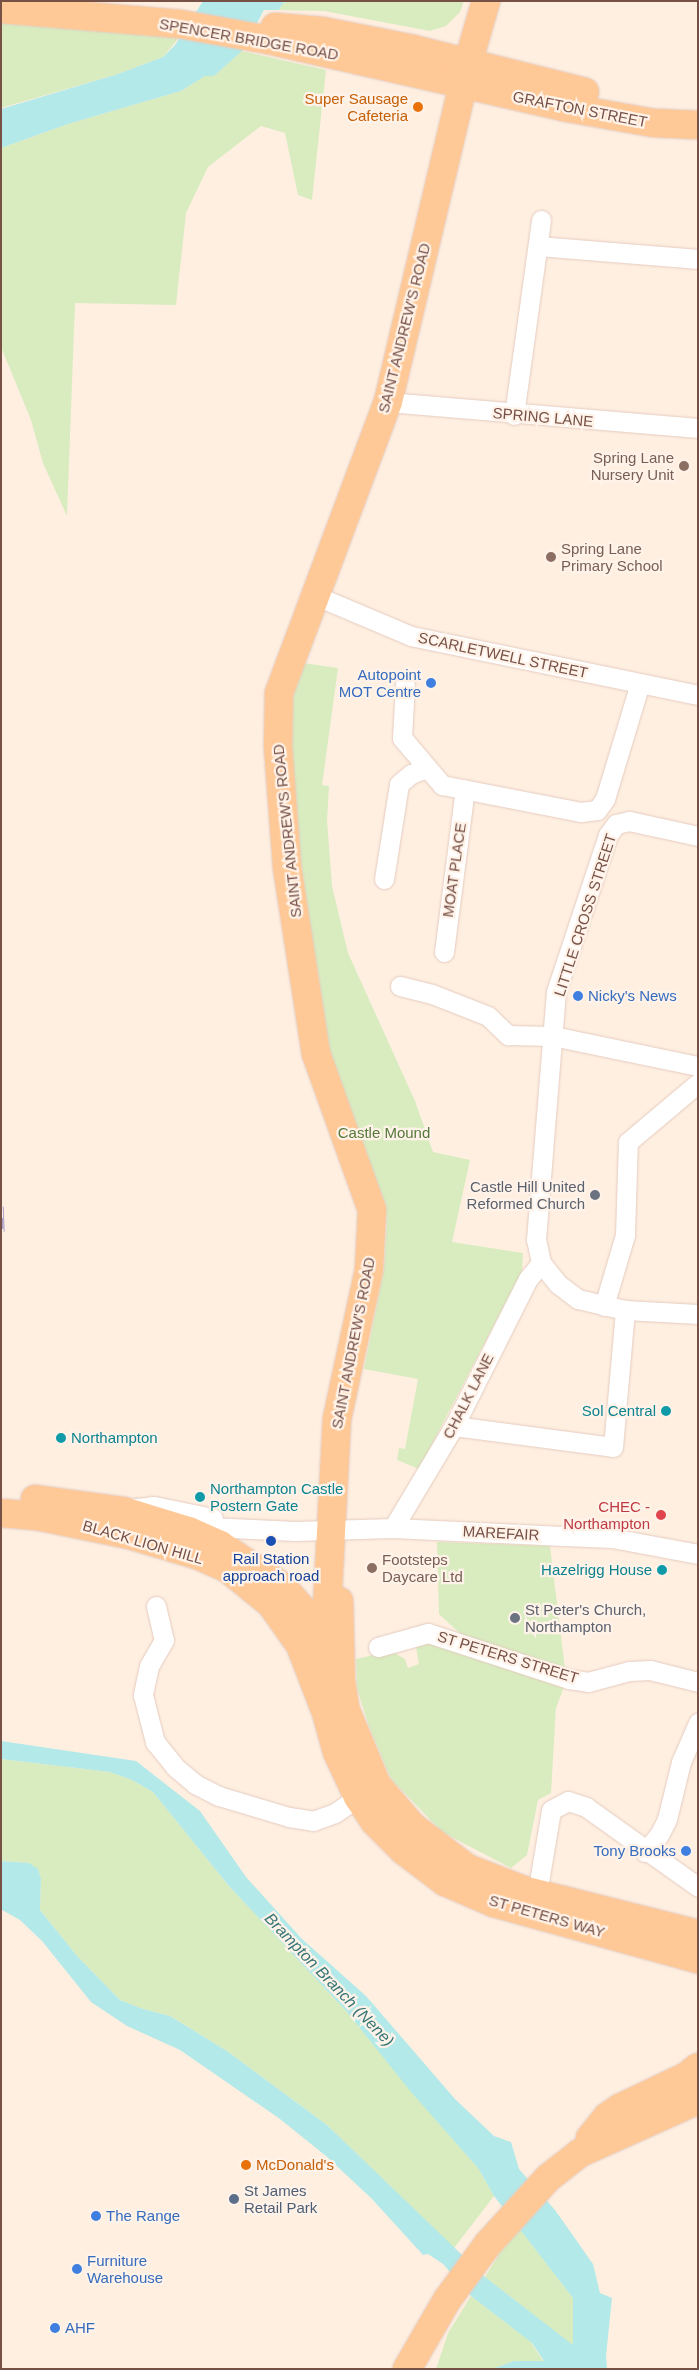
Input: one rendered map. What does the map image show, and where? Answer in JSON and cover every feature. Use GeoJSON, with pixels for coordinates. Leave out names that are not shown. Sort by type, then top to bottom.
{"type":"FeatureCollection","features":[{"type":"Feature","properties":{"kind":"main road","name":"SPENCER BRIDGE ROAD"},"geometry":{"type":"LineString","coordinates":[[134,1],[180,17]]}},
{"type":"Feature","properties":{"kind":"main road","name":"SAINT ANDREW'S ROAD"},"geometry":{"type":"LineString","coordinates":[[330,1528],[337,1419],[369,1270],[372,1210],[316,1054],[285,838],[278,745],[279,693],[314,595],[388,402],[466,74],[486,1]]}},
{"type":"Feature","properties":{"kind":"main road","name":"SPENCER BRIDGE ROAD"},"geometry":{"type":"LineString","coordinates":[[1,9],[180,17],[271,33],[322,31],[466,74]]}},
{"type":"Feature","properties":{"kind":"main road","name":"GRAFTON STREET"},"geometry":{"type":"LineString","coordinates":[[466,74],[616,99],[698,106]]}},
{"type":"Feature","properties":{"kind":"main road","name":"GRAFTON STREET"},"geometry":{"type":"LineString","coordinates":[[466,74],[654,123],[698,125]]}},
{"type":"Feature","properties":{"kind":"main road","name":"BLACK LION HILL"},"geometry":{"type":"LineString","coordinates":[[5,1505],[122,1511],[183,1530],[247,1560],[282,1586],[309,1617],[320,1638]]}},
{"type":"Feature","properties":{"kind":"main road","name":"BLACK LION HILL"},"geometry":{"type":"LineString","coordinates":[[5,1505],[37,1516],[130,1535],[188,1553],[228,1569],[249,1583],[271,1604],[306,1654],[323,1704]]}},
{"type":"Feature","properties":{"kind":"main road","name":"ST PETERS WAY"},"geometry":{"type":"LineString","coordinates":[[330,1528],[327,1608],[320,1638],[323,1704],[336,1752],[358,1797],[374,1821],[402,1850],[445,1882],[494,1903],[535,1904],[698,1934]]}},
{"type":"Feature","properties":{"kind":"main road","name":"ST PETERS WAY"},"geometry":{"type":"LineString","coordinates":[[330,1528],[340,1563],[341,1681],[346,1711],[366,1763],[382,1792],[406,1821],[467,1868],[535,1904],[636,1940],[698,1959]]}},
{"type":"Feature","properties":{"kind":"main road","name":"ST PETERS WAY"},"geometry":{"type":"LineString","coordinates":[[320,1638],[341,1681]]}},
{"type":"Feature","properties":{"kind":"main road"},"geometry":{"type":"LineString","coordinates":[[585,2146],[607,2117],[620,2108],[687,2076],[698,2067]]}},
{"type":"Feature","properties":{"kind":"main road"},"geometry":{"type":"LineString","coordinates":[[407,2369],[447,2300],[488,2244],[548,2178],[611,2125],[698,2085]]}},
{"type":"Feature","properties":{"kind":"main road"},"geometry":{"type":"LineString","coordinates":[[585,2146],[698,2100]]}},
{"type":"Feature","properties":{"kind":"main road"},"geometry":{"type":"LineString","coordinates":[[424,2369],[447,2300]]}},
{"type":"Feature","properties":{"kind":"street"},"geometry":{"type":"LineString","coordinates":[[514,415],[541,220]]}},
{"type":"Feature","properties":{"kind":"street"},"geometry":{"type":"LineString","coordinates":[[538,246],[698,259]]}},
{"type":"Feature","properties":{"kind":"street","name":"SPRING LANE"},"geometry":{"type":"LineString","coordinates":[[388,402],[514,415],[698,428]]}},
{"type":"Feature","properties":{"kind":"street","name":"SCARLETWELL STREET"},"geometry":{"type":"LineString","coordinates":[[314,595],[411,636],[698,695]]}},
{"type":"Feature","properties":{"kind":"street"},"geometry":{"type":"LineString","coordinates":[[405,684],[402,738],[442,785],[581,812],[597,810],[606,799],[640,683]]}},
{"type":"Feature","properties":{"kind":"street"},"geometry":{"type":"LineString","coordinates":[[384,880],[399,784],[411,774],[427,768]]}},
{"type":"Feature","properties":{"kind":"street","name":"MOAT PLACE"},"geometry":{"type":"LineString","coordinates":[[444,952],[465,789]]}},
{"type":"Feature","properties":{"kind":"street","name":"LITTLE CROSS STREET"},"geometry":{"type":"LineString","coordinates":[[541,1263],[536,1239],[556,992],[608,835],[616,824],[629,821],[698,836]]}},
{"type":"Feature","properties":{"kind":"street"},"geometry":{"type":"LineString","coordinates":[[400,986],[432,994],[488,1016],[508,1035],[553,1036],[698,1066]]}},
{"type":"Feature","properties":{"kind":"street"},"geometry":{"type":"LineString","coordinates":[[604,1306],[621,1256],[625,1235],[628,1142],[698,1084]]}},
{"type":"Feature","properties":{"kind":"street"},"geometry":{"type":"LineString","coordinates":[[541,1263],[558,1284],[578,1299],[625,1310],[698,1314]]}},
{"type":"Feature","properties":{"kind":"street","name":"CHALK LANE"},"geometry":{"type":"LineString","coordinates":[[393,1528],[454,1426],[528,1279],[541,1263]]}},
{"type":"Feature","properties":{"kind":"street"},"geometry":{"type":"LineString","coordinates":[[454,1426],[613,1447],[625,1310]]}},
{"type":"Feature","properties":{"kind":"street","name":"BLACK LION HILL"},"geometry":{"type":"LineString","coordinates":[[122,1511],[154,1506],[240,1521],[311,1521],[330,1528]]}},
{"type":"Feature","properties":{"kind":"street","name":"BLACK LION HILL"},"geometry":{"type":"LineString","coordinates":[[37,1516],[183,1530],[310,1537],[330,1528]]}},
{"type":"Feature","properties":{"kind":"street","name":"BLACK LION HILL"},"geometry":{"type":"LineString","coordinates":[[183,1530],[295,1531],[330,1528],[393,1528]]}},
{"type":"Feature","properties":{"kind":"street","name":"MAREFAIR"},"geometry":{"type":"LineString","coordinates":[[393,1528],[612,1538],[698,1554]]}},
{"type":"Feature","properties":{"kind":"street"},"geometry":{"type":"LineString","coordinates":[[156,1606],[164,1640],[144,1681],[144,1702],[155,1742],[175,1767],[195,1784],[219,1796],[289,1817],[313,1821],[335,1813],[358,1797]]}},
{"type":"Feature","properties":{"kind":"street","name":"ST PETERS STREET"},"geometry":{"type":"LineString","coordinates":[[378,1647],[428,1633],[569,1679],[588,1682],[629,1671],[650,1670],[672,1673],[698,1682]]}},
{"type":"Feature","properties":{"kind":"street"},"geometry":{"type":"LineString","coordinates":[[645,1852],[659,1835],[667,1819],[692,1748],[698,1723]]}},
{"type":"Feature","properties":{"kind":"street"},"geometry":{"type":"LineString","coordinates":[[535,1904],[552,1810],[562,1802],[581,1803],[645,1852],[698,1887]]}},
{"type":"Feature","properties":{"kind":"green space"},"geometry":{"type":"Polygon","coordinates":[[[290,1],[464,1],[460,12],[446,26],[430,31],[324,11],[279,10],[283,3],[290,1]]]}},
{"type":"Feature","properties":{"kind":"green space"},"geometry":{"type":"Polygon","coordinates":[[[1,19],[182,34],[163,57],[118,74],[1,108],[1,19]]]}},
{"type":"Feature","properties":{"kind":"green space"},"geometry":{"type":"Polygon","coordinates":[[[242,51],[326,70],[312,200],[298,195],[285,133],[261,126],[208,167],[186,213],[176,305],[75,303],[67,516],[43,463],[31,420],[1,347],[1,148],[68,124],[181,91],[205,76],[214,76],[242,51]]]}},
{"type":"Feature","properties":{"kind":"green space","name":"Castle Mound"},"geometry":{"type":"Polygon","coordinates":[[[289,661],[338,668],[322,785],[329,786],[327,820],[332,886],[348,953],[415,1101],[433,1152],[470,1160],[452,1242],[523,1253],[522,1271],[419,1469],[397,1460],[399,1448],[405,1449],[418,1379],[364,1369],[384,1269],[387,1216],[385,1208],[372,1210],[345,1141],[287,866],[289,661]]]}},
{"type":"Feature","properties":{"kind":"green space"},"geometry":{"type":"Polygon","coordinates":[[[437,1542],[550,1546],[565,1669],[465,1638],[439,1614],[437,1542]]]}},
{"type":"Feature","properties":{"kind":"green space"},"geometry":{"type":"Polygon","coordinates":[[[433,1639],[565,1684],[556,1708],[551,1793],[538,1800],[527,1855],[511,1868],[442,1832],[391,1779],[369,1727],[357,1688],[356,1659],[391,1651],[405,1659],[408,1668],[419,1664],[416,1647],[420,1641],[433,1639]]]}},
{"type":"Feature","properties":{"kind":"green space"},"geometry":{"type":"Polygon","coordinates":[[[1,1759],[110,1772],[132,1780],[153,1792],[228,1885],[347,2012],[478,2168],[494,2196],[454,2248],[327,2125],[227,2051],[170,2016],[143,2009],[120,2000],[78,1957],[40,1910],[41,1879],[29,1863],[1,1861],[1,1759]]]}},
{"type":"Feature","properties":{"kind":"green space"},"geometry":{"type":"Polygon","coordinates":[[[520,2229],[573,2298],[573,2346],[485,2277],[501,2251],[520,2229]]]}},
{"type":"Feature","properties":{"kind":"green space"},"geometry":{"type":"Polygon","coordinates":[[[471,2296],[530,2341],[544,2362],[514,2361],[492,2369],[436,2369],[448,2333],[471,2296]]]}},
{"type":"Feature","properties":{"kind":"water"},"geometry":{"type":"Polygon","coordinates":[[[203,1],[290,1],[283,3],[279,10],[264,10],[242,51],[214,76],[205,76],[181,91],[68,124],[1,148],[1,109],[118,74],[163,57],[175,45],[203,1]]]}},
{"type":"Feature","properties":{"kind":"water","name":"Brampton Branch (Nene)"},"geometry":{"type":"Polygon","coordinates":[[[1,1741],[136,1761],[200,1811],[246,1877],[302,1939],[366,1996],[455,2099],[494,2136],[511,2142],[519,2169],[555,2210],[593,2264],[600,2293],[612,2298],[606,2356],[607,2369],[492,2369],[514,2361],[544,2361],[532,2343],[471,2296],[443,2264],[428,2254],[423,2255],[372,2199],[326,2156],[280,2119],[180,2050],[127,2026],[91,2002],[42,1941],[20,1920],[2,1910],[1,1861],[29,1863],[38,1869],[41,1879],[40,1910],[78,1957],[120,2000],[143,2009],[170,2016],[227,2051],[327,2125],[485,2277],[573,2345],[573,2298],[494,2196],[478,2168],[411,2092],[347,2012],[228,1885],[153,1792],[132,1780],[110,1772],[1,1759],[1,1741]]]}},
{"type":"Feature","properties":{"kind":"railway"},"geometry":{"type":"LineString","coordinates":[[1,1207],[2,1232]]}},
{"type":"Feature","properties":{"kind":"place","name":"Super Sausage Cafeteria"},"geometry":{"type":"Point","coordinates":[418,107]}},
{"type":"Feature","properties":{"kind":"place","name":"Spring Lane Nursery Unit"},"geometry":{"type":"Point","coordinates":[684,466]}},
{"type":"Feature","properties":{"kind":"place","name":"Spring Lane Primary School"},"geometry":{"type":"Point","coordinates":[551,557]}},
{"type":"Feature","properties":{"kind":"place","name":"Autopoint MOT Centre"},"geometry":{"type":"Point","coordinates":[431,683]}},
{"type":"Feature","properties":{"kind":"place","name":"Nicky's News"},"geometry":{"type":"Point","coordinates":[578,996]}},
{"type":"Feature","properties":{"kind":"place","name":"Castle Hill United Reformed Church"},"geometry":{"type":"Point","coordinates":[595,1195]}},
{"type":"Feature","properties":{"kind":"place","name":"Sol Central"},"geometry":{"type":"Point","coordinates":[666,1411]}},
{"type":"Feature","properties":{"kind":"place","name":"Northampton"},"geometry":{"type":"Point","coordinates":[61,1438]}},
{"type":"Feature","properties":{"kind":"place","name":"Northampton Castle Postern Gate"},"geometry":{"type":"Point","coordinates":[200,1497]}},
{"type":"Feature","properties":{"kind":"place","name":"CHEC - Northampton"},"geometry":{"type":"Point","coordinates":[661,1515]}},
{"type":"Feature","properties":{"kind":"place","name":"Rail Station approach road"},"geometry":{"type":"Point","coordinates":[271,1541]}},
{"type":"Feature","properties":{"kind":"place","name":"Footsteps Daycare Ltd"},"geometry":{"type":"Point","coordinates":[372,1568]}},
{"type":"Feature","properties":{"kind":"place","name":"Hazelrigg House"},"geometry":{"type":"Point","coordinates":[662,1570]}},
{"type":"Feature","properties":{"kind":"place","name":"St Peter's Church, Northampton"},"geometry":{"type":"Point","coordinates":[515,1618]}},
{"type":"Feature","properties":{"kind":"place","name":"Tony Brooks"},"geometry":{"type":"Point","coordinates":[686,1851]}},
{"type":"Feature","properties":{"kind":"place","name":"McDonald's"},"geometry":{"type":"Point","coordinates":[246,2165]}},
{"type":"Feature","properties":{"kind":"place","name":"St James Retail Park"},"geometry":{"type":"Point","coordinates":[234,2199]}},
{"type":"Feature","properties":{"kind":"place","name":"The Range"},"geometry":{"type":"Point","coordinates":[96,2216]}},
{"type":"Feature","properties":{"kind":"place","name":"Furniture Warehouse"},"geometry":{"type":"Point","coordinates":[77,2269]}},
{"type":"Feature","properties":{"kind":"place","name":"AHF"},"geometry":{"type":"Point","coordinates":[55,2328]}}]}
